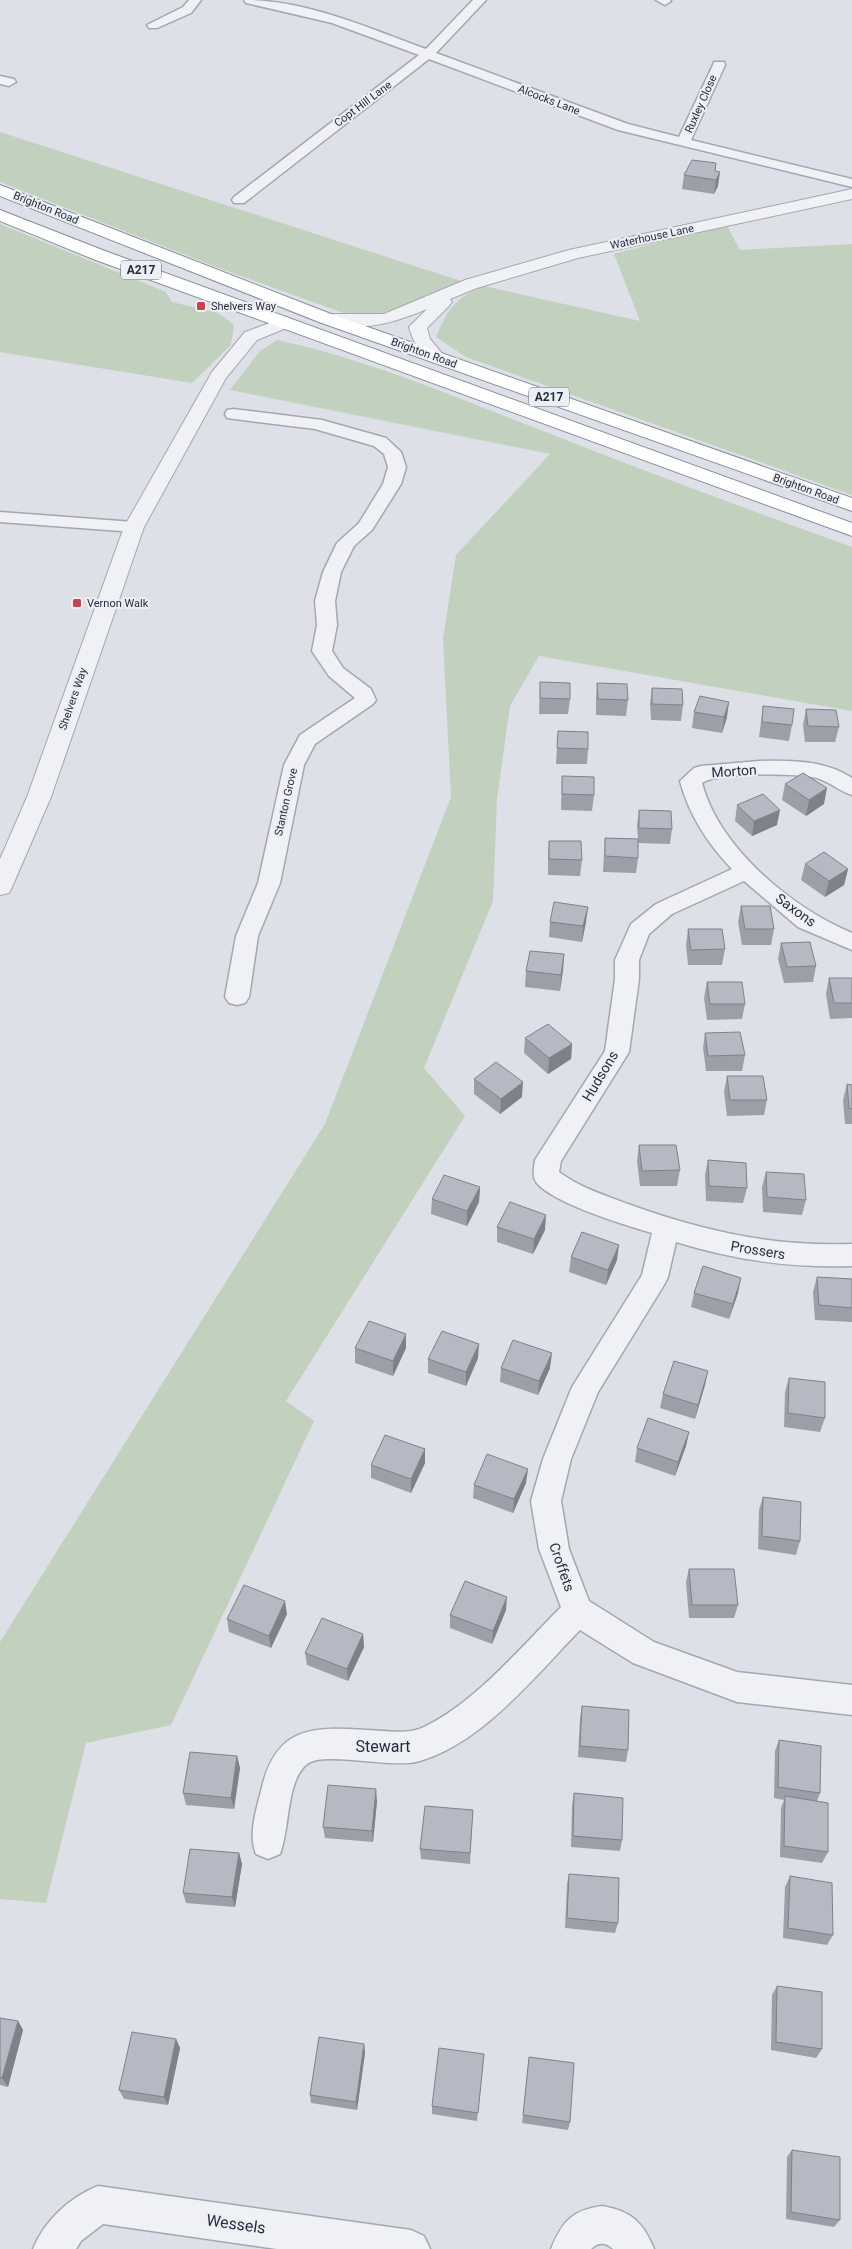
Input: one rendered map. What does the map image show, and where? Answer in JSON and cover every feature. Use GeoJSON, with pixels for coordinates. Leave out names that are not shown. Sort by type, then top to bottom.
{"type":"FeatureCollection","features":[{"type":"Feature","properties":{"kind":"highway","name":"Brighton Road"},"geometry":{"type":"LineString","coordinates":[[0,190],[325,318],[852,505]]}},
{"type":"Feature","properties":{"kind":"highway","name":"Brighton Road"},"geometry":{"type":"LineString","coordinates":[[0,215],[99,256],[236,304],[283,323],[852,530]]}},
{"type":"Feature","properties":{"kind":"highway"},"geometry":{"type":"LineString","coordinates":[[246,287],[283,312],[283,323]]}},
{"type":"Feature","properties":{"kind":"street"},"geometry":{"type":"LineString","coordinates":[[153,25],[186,10],[195,0]]}},
{"type":"Feature","properties":{"kind":"street","name":"Alcocks Lane"},"geometry":{"type":"LineString","coordinates":[[250,0],[336,20],[622,127],[852,183]]}},
{"type":"Feature","properties":{"kind":"street","name":"Copt Hill Lane"},"geometry":{"type":"LineString","coordinates":[[239,200],[428,54],[480,0]]}},
{"type":"Feature","properties":{"kind":"street","name":"Ruxley Close"},"geometry":{"type":"LineString","coordinates":[[683,143],[719,65]]}},
{"type":"Feature","properties":{"kind":"street","name":"Waterhouse Lane"},"geometry":{"type":"LineString","coordinates":[[325,318],[362,321],[387,319],[456,290],[575,254],[852,194]]}},
{"type":"Feature","properties":{"kind":"street","name":"Waterhouse Lane"},"geometry":{"type":"LineString","coordinates":[[436,357],[420,340],[418,327],[456,290]]}},
{"type":"Feature","properties":{"kind":"street"},"geometry":{"type":"LineString","coordinates":[[236,304],[255,325],[251,336]]}},
{"type":"Feature","properties":{"kind":"street","name":"Shelvers Way"},"geometry":{"type":"LineString","coordinates":[[2,877],[39,797],[134,527],[218,376],[251,336],[283,323]]}},
{"type":"Feature","properties":{"kind":"street","name":"Stanton Grove"},"geometry":{"type":"LineString","coordinates":[[233,414],[316,424],[380,442],[392,452],[397,467],[392,484],[366,526],[346,542],[332,572],[325,601],[327,625],[322,651],[336,672],[364,693],[366,700],[307,740],[294,765],[269,883],[247,936],[237,997]]}},
{"type":"Feature","properties":{"kind":"street"},"geometry":{"type":"LineString","coordinates":[[0,517],[134,527]]}},
{"type":"Feature","properties":{"kind":"street","name":"Morton"},"geometry":{"type":"LineString","coordinates":[[746,870],[708,825],[692,793],[691,781],[701,773],[780,767],[825,772],[842,779],[852,788]]}},
{"type":"Feature","properties":{"kind":"street","name":"Saxons"},"geometry":{"type":"LineString","coordinates":[[746,870],[807,922],[852,942]]}},
{"type":"Feature","properties":{"kind":"street","name":"Hudsons"},"geometry":{"type":"LineString","coordinates":[[666,1228],[562,1190],[546,1176],[548,1160],[617,1052],[627,979],[627,960],[638,930],[664,909],[746,870]]}},
{"type":"Feature","properties":{"kind":"street","name":"Prossers"},"geometry":{"type":"LineString","coordinates":[[666,1228],[750,1252],[813,1258],[852,1255]]}},
{"type":"Feature","properties":{"kind":"street","name":"Croffets"},"geometry":{"type":"LineString","coordinates":[[578,1610],[554,1550],[546,1501],[557,1459],[586,1387],[655,1277],[666,1228]]}},
{"type":"Feature","properties":{"kind":"street"},"geometry":{"type":"LineString","coordinates":[[578,1610],[644,1653],[737,1687],[852,1700]]}},
{"type":"Feature","properties":{"kind":"street","name":"Stewart"},"geometry":{"type":"LineString","coordinates":[[268,1842],[284,1765],[295,1751],[305,1746],[406,1748],[429,1743],[458,1726],[503,1685],[578,1610]]}},
{"type":"Feature","properties":{"kind":"street","name":"Wessels"},"geometry":{"type":"LineString","coordinates":[[60,2238],[98,2205],[411,2249]]}},
{"type":"Feature","properties":{"kind":"street"},"geometry":{"type":"LineString","coordinates":[[570,2249],[580,2232],[590,2226],[602,2224],[614,2226],[625,2234],[635,2249]]}},
{"type":"Feature","properties":{"kind":"green space"},"geometry":{"type":"Polygon","coordinates":[[[0,132],[461,281],[404,307],[374,315],[346,314],[216,267],[0,182],[0,132]]]}},
{"type":"Feature","properties":{"kind":"green space"},"geometry":{"type":"Polygon","coordinates":[[[0,224],[166,292],[172,302],[218,313],[234,325],[231,345],[192,383],[0,352],[0,224]]]}},
{"type":"Feature","properties":{"kind":"green space"},"geometry":{"type":"Polygon","coordinates":[[[726,224],[740,250],[852,244],[852,495],[466,357],[436,337],[444,319],[459,300],[484,286],[640,321],[614,254],[726,224]]]}},
{"type":"Feature","properties":{"kind":"green space"},"geometry":{"type":"Polygon","coordinates":[[[277,340],[312,348],[381,369],[662,477],[852,547],[852,711],[539,656],[510,706],[497,799],[493,901],[424,1068],[465,1116],[286,1401],[314,1421],[171,1725],[86,1743],[46,1903],[0,1899],[0,1642],[325,1124],[451,797],[443,639],[456,555],[550,454],[230,390],[260,351],[277,340]]]}},
{"type":"Feature","properties":{"kind":"building"},"geometry":{"type":"Polygon","coordinates":[[[692,160],[716,163],[715,171],[720,172],[716,180],[684,175],[692,160]]]}},
{"type":"Feature","properties":{"kind":"building"},"geometry":{"type":"Polygon","coordinates":[[[540,682],[570,683],[570,699],[540,698],[540,682]]]}},
{"type":"Feature","properties":{"kind":"building"},"geometry":{"type":"Polygon","coordinates":[[[597,683],[627,684],[628,700],[598,699],[597,683]]]}},
{"type":"Feature","properties":{"kind":"building"},"geometry":{"type":"Polygon","coordinates":[[[652,688],[682,689],[683,705],[652,704],[652,688]]]}},
{"type":"Feature","properties":{"kind":"building"},"geometry":{"type":"Polygon","coordinates":[[[700,696],[729,702],[724,717],[694,712],[700,696]]]}},
{"type":"Feature","properties":{"kind":"building"},"geometry":{"type":"Polygon","coordinates":[[[763,706],[794,709],[792,725],[762,722],[763,706]]]}},
{"type":"Feature","properties":{"kind":"building"},"geometry":{"type":"Polygon","coordinates":[[[806,709],[836,710],[839,727],[808,726],[806,709]]]}},
{"type":"Feature","properties":{"kind":"building"},"geometry":{"type":"Polygon","coordinates":[[[558,731],[588,732],[588,749],[557,748],[558,731]]]}},
{"type":"Feature","properties":{"kind":"building"},"geometry":{"type":"Polygon","coordinates":[[[803,773],[827,788],[809,800],[785,784],[803,773]]]}},
{"type":"Feature","properties":{"kind":"building"},"geometry":{"type":"Polygon","coordinates":[[[562,776],[594,777],[594,795],[562,794],[562,776]]]}},
{"type":"Feature","properties":{"kind":"building"},"geometry":{"type":"Polygon","coordinates":[[[763,794],[780,810],[754,821],[737,805],[763,794]]]}},
{"type":"Feature","properties":{"kind":"building"},"geometry":{"type":"Polygon","coordinates":[[[639,810],[671,811],[672,829],[639,828],[639,810]]]}},
{"type":"Feature","properties":{"kind":"building"},"geometry":{"type":"Polygon","coordinates":[[[605,838],[638,839],[638,858],[605,856],[605,838]]]}},
{"type":"Feature","properties":{"kind":"building"},"geometry":{"type":"Polygon","coordinates":[[[549,841],[581,841],[582,860],[549,859],[549,841]]]}},
{"type":"Feature","properties":{"kind":"building"},"geometry":{"type":"Polygon","coordinates":[[[824,852],[848,869],[829,881],[805,864],[824,852]]]}},
{"type":"Feature","properties":{"kind":"building"},"geometry":{"type":"Polygon","coordinates":[[[554,902],[588,907],[583,926],[550,922],[554,902]]]}},
{"type":"Feature","properties":{"kind":"building"},"geometry":{"type":"Polygon","coordinates":[[[741,906],[770,906],[774,929],[745,929],[741,906]]]}},
{"type":"Feature","properties":{"kind":"building"},"geometry":{"type":"Polygon","coordinates":[[[688,929],[722,929],[725,949],[691,950],[688,929]]]}},
{"type":"Feature","properties":{"kind":"building"},"geometry":{"type":"Polygon","coordinates":[[[810,942],[816,966],[787,967],[781,943],[810,942]]]}},
{"type":"Feature","properties":{"kind":"building"},"geometry":{"type":"Polygon","coordinates":[[[530,951],[564,954],[561,975],[526,971],[530,951]]]}},
{"type":"Feature","properties":{"kind":"building"},"geometry":{"type":"Polygon","coordinates":[[[829,978],[852,978],[852,1003],[834,1003],[829,978]]]}},
{"type":"Feature","properties":{"kind":"building"},"geometry":{"type":"Polygon","coordinates":[[[707,982],[742,982],[745,1004],[710,1004],[707,982]]]}},
{"type":"Feature","properties":{"kind":"building"},"geometry":{"type":"Polygon","coordinates":[[[548,1024],[572,1044],[549,1058],[525,1038],[548,1024]]]}},
{"type":"Feature","properties":{"kind":"building"},"geometry":{"type":"Polygon","coordinates":[[[740,1032],[745,1055],[708,1056],[705,1033],[740,1032]]]}},
{"type":"Feature","properties":{"kind":"building"},"geometry":{"type":"Polygon","coordinates":[[[496,1062],[523,1082],[501,1099],[474,1079],[496,1062]]]}},
{"type":"Feature","properties":{"kind":"building"},"geometry":{"type":"Polygon","coordinates":[[[727,1076],[763,1076],[767,1100],[730,1100],[727,1076]]]}},
{"type":"Feature","properties":{"kind":"building"},"geometry":{"type":"Polygon","coordinates":[[[847,1084],[852,1085],[852,1109],[849,1108],[847,1084]]]}},
{"type":"Feature","properties":{"kind":"building"},"geometry":{"type":"Polygon","coordinates":[[[639,1145],[676,1145],[680,1170],[642,1171],[639,1145]]]}},
{"type":"Feature","properties":{"kind":"building"},"geometry":{"type":"Polygon","coordinates":[[[708,1160],[746,1163],[747,1188],[709,1186],[708,1160]]]}},
{"type":"Feature","properties":{"kind":"building"},"geometry":{"type":"Polygon","coordinates":[[[766,1172],[804,1174],[806,1200],[767,1197],[766,1172]]]}},
{"type":"Feature","properties":{"kind":"building"},"geometry":{"type":"Polygon","coordinates":[[[444,1175],[480,1187],[467,1211],[432,1199],[444,1175]]]}},
{"type":"Feature","properties":{"kind":"building"},"geometry":{"type":"Polygon","coordinates":[[[510,1202],[546,1215],[534,1239],[497,1227],[510,1202]]]}},
{"type":"Feature","properties":{"kind":"building"},"geometry":{"type":"Polygon","coordinates":[[[582,1232],[619,1245],[608,1270],[571,1257],[582,1232]]]}},
{"type":"Feature","properties":{"kind":"building"},"geometry":{"type":"Polygon","coordinates":[[[703,1266],[741,1278],[733,1304],[694,1293],[703,1266]]]}},
{"type":"Feature","properties":{"kind":"building"},"geometry":{"type":"Polygon","coordinates":[[[817,1277],[852,1279],[852,1308],[819,1305],[817,1277]]]}},
{"type":"Feature","properties":{"kind":"building"},"geometry":{"type":"Polygon","coordinates":[[[369,1321],[406,1334],[393,1361],[355,1348],[369,1321]]]}},
{"type":"Feature","properties":{"kind":"building"},"geometry":{"type":"Polygon","coordinates":[[[442,1331],[479,1344],[466,1372],[428,1359],[442,1331]]]}},
{"type":"Feature","properties":{"kind":"building"},"geometry":{"type":"Polygon","coordinates":[[[513,1340],[552,1353],[539,1381],[501,1368],[513,1340]]]}},
{"type":"Feature","properties":{"kind":"building"},"geometry":{"type":"Polygon","coordinates":[[[674,1361],[708,1371],[698,1405],[663,1394],[674,1361]]]}},
{"type":"Feature","properties":{"kind":"building"},"geometry":{"type":"Polygon","coordinates":[[[789,1378],[825,1382],[825,1418],[788,1413],[789,1378]]]}},
{"type":"Feature","properties":{"kind":"building"},"geometry":{"type":"Polygon","coordinates":[[[648,1418],[689,1432],[678,1462],[637,1448],[648,1418]]]}},
{"type":"Feature","properties":{"kind":"building"},"geometry":{"type":"Polygon","coordinates":[[[385,1435],[425,1449],[411,1479],[371,1465],[385,1435]]]}},
{"type":"Feature","properties":{"kind":"building"},"geometry":{"type":"Polygon","coordinates":[[[487,1454],[528,1469],[514,1499],[474,1485],[487,1454]]]}},
{"type":"Feature","properties":{"kind":"building"},"geometry":{"type":"Polygon","coordinates":[[[763,1497],[801,1502],[800,1541],[762,1536],[763,1497]]]}},
{"type":"Feature","properties":{"kind":"building"},"geometry":{"type":"Polygon","coordinates":[[[689,1569],[734,1569],[738,1605],[692,1605],[689,1569]]]}},
{"type":"Feature","properties":{"kind":"building"},"geometry":{"type":"Polygon","coordinates":[[[465,1581],[507,1597],[493,1631],[450,1615],[465,1581]]]}},
{"type":"Feature","properties":{"kind":"building"},"geometry":{"type":"Polygon","coordinates":[[[244,1585],[285,1601],[269,1636],[227,1619],[244,1585]]]}},
{"type":"Feature","properties":{"kind":"building"},"geometry":{"type":"Polygon","coordinates":[[[322,1618],[363,1634],[347,1669],[305,1653],[322,1618]]]}},
{"type":"Feature","properties":{"kind":"building"},"geometry":{"type":"Polygon","coordinates":[[[582,1706],[629,1710],[628,1750],[580,1746],[582,1706]]]}},
{"type":"Feature","properties":{"kind":"building"},"geometry":{"type":"Polygon","coordinates":[[[779,1740],[821,1746],[820,1793],[778,1787],[779,1740]]]}},
{"type":"Feature","properties":{"kind":"building"},"geometry":{"type":"Polygon","coordinates":[[[190,1752],[237,1756],[231,1798],[183,1793],[190,1752]]]}},
{"type":"Feature","properties":{"kind":"building"},"geometry":{"type":"Polygon","coordinates":[[[328,1785],[376,1789],[372,1831],[323,1827],[328,1785]]]}},
{"type":"Feature","properties":{"kind":"building"},"geometry":{"type":"Polygon","coordinates":[[[574,1793],[623,1798],[622,1840],[573,1836],[574,1793]]]}},
{"type":"Feature","properties":{"kind":"building"},"geometry":{"type":"Polygon","coordinates":[[[785,1796],[828,1803],[828,1852],[784,1846],[785,1796]]]}},
{"type":"Feature","properties":{"kind":"building"},"geometry":{"type":"Polygon","coordinates":[[[425,1806],[473,1810],[470,1853],[420,1849],[425,1806]]]}},
{"type":"Feature","properties":{"kind":"building"},"geometry":{"type":"Polygon","coordinates":[[[190,1849],[239,1853],[232,1897],[183,1893],[190,1849]]]}},
{"type":"Feature","properties":{"kind":"building"},"geometry":{"type":"Polygon","coordinates":[[[569,1874],[619,1878],[618,1923],[567,1918],[569,1874]]]}},
{"type":"Feature","properties":{"kind":"building"},"geometry":{"type":"Polygon","coordinates":[[[790,1876],[832,1883],[833,1935],[788,1928],[790,1876]]]}},
{"type":"Feature","properties":{"kind":"building"},"geometry":{"type":"Polygon","coordinates":[[[777,1986],[822,1992],[822,2049],[776,2042],[777,1986]]]}},
{"type":"Feature","properties":{"kind":"building"},"geometry":{"type":"Polygon","coordinates":[[[0,2018],[18,2021],[2,2078],[0,2078],[0,2018]]]}},
{"type":"Feature","properties":{"kind":"building"},"geometry":{"type":"Polygon","coordinates":[[[132,2032],[176,2039],[164,2097],[119,2090],[132,2032]]]}},
{"type":"Feature","properties":{"kind":"building"},"geometry":{"type":"Polygon","coordinates":[[[319,2037],[364,2044],[356,2102],[310,2095],[319,2037]]]}},
{"type":"Feature","properties":{"kind":"building"},"geometry":{"type":"Polygon","coordinates":[[[439,2048],[484,2054],[478,2113],[432,2106],[439,2048]]]}},
{"type":"Feature","properties":{"kind":"building"},"geometry":{"type":"Polygon","coordinates":[[[529,2057],[574,2063],[570,2122],[523,2115],[529,2057]]]}},
{"type":"Feature","properties":{"kind":"building"},"geometry":{"type":"Polygon","coordinates":[[[792,2150],[840,2157],[840,2220],[791,2212],[792,2150]]]}},
{"type":"Feature","properties":{"kind":"place","name":"Shelvers Way"},"geometry":{"type":"Point","coordinates":[201,306]}},
{"type":"Feature","properties":{"kind":"place","name":"Vernon Walk"},"geometry":{"type":"Point","coordinates":[77,603]}}]}
